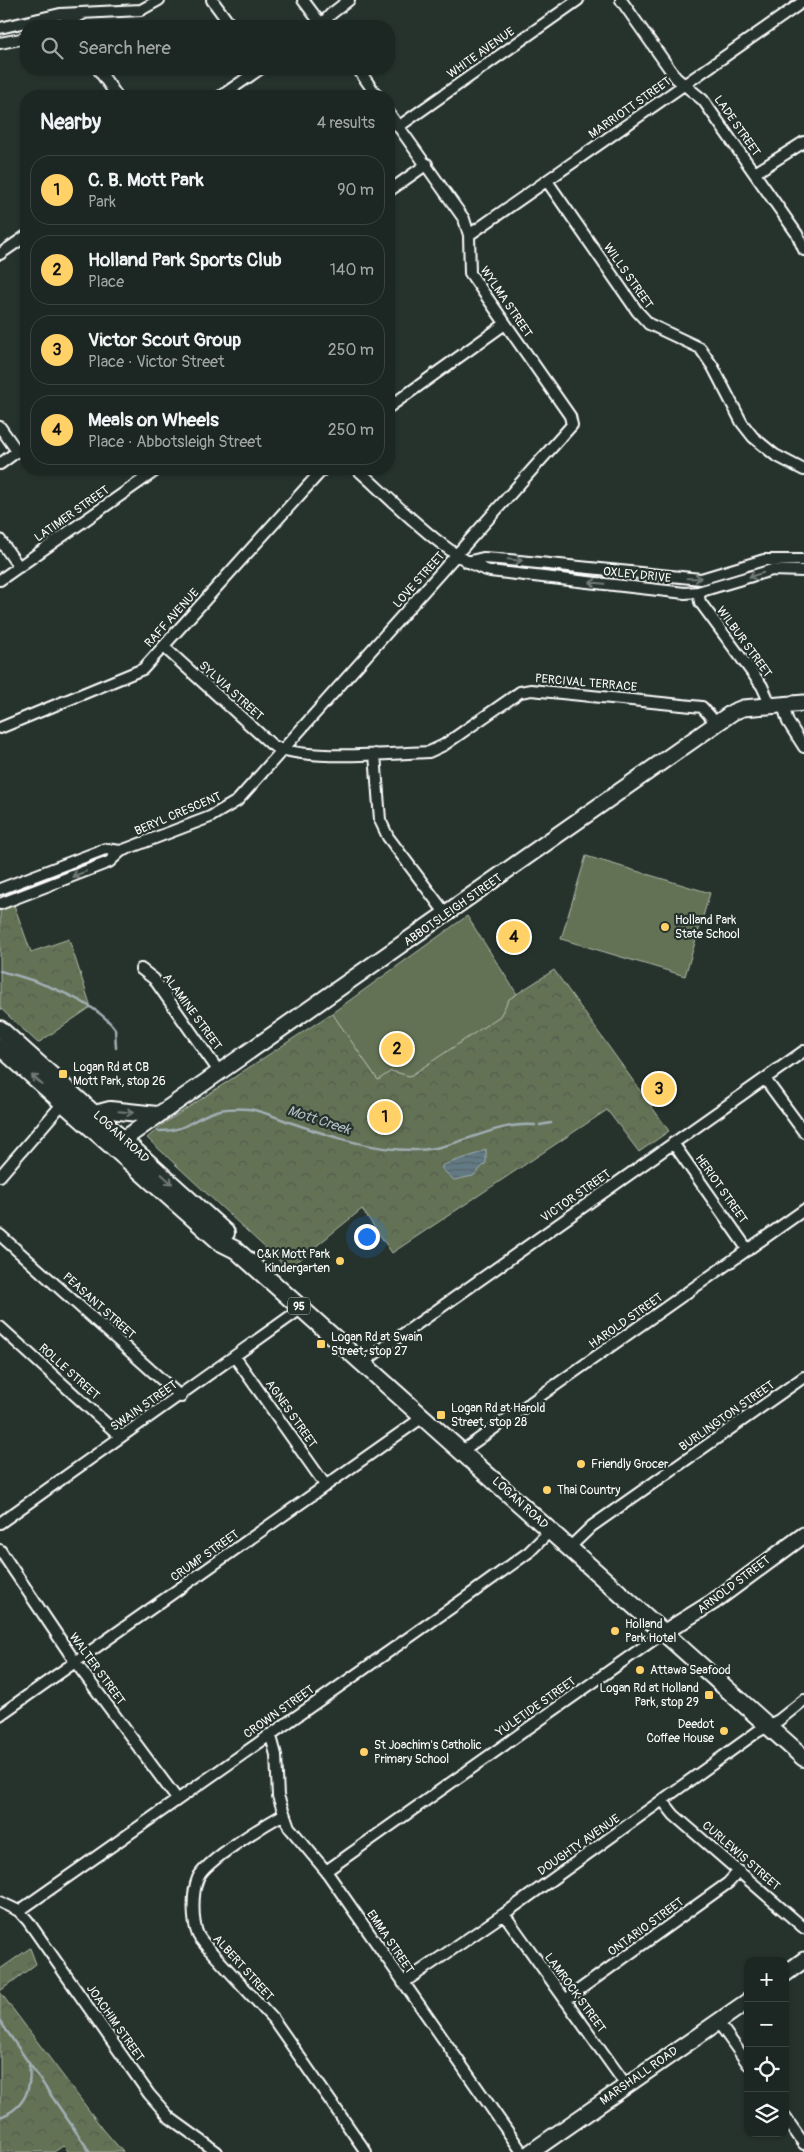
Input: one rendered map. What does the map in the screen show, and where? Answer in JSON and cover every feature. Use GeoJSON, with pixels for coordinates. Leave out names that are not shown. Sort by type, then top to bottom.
{"type":"FeatureCollection","features":[{"type":"Feature","properties":{"kind":"main road","name":"LOGAN ROAD"},"geometry":{"type":"LineString","coordinates":[[2,1040],[63,1103],[118,1143],[227,1235],[236,1250],[804,1758]]}},
{"type":"Feature","properties":{"kind":"main road","name":"LOGAN ROAD"},"geometry":{"type":"LineString","coordinates":[[2,1040],[95,1114],[118,1143]]}},
{"type":"Feature","properties":{"kind":"main road"},"geometry":{"type":"LineString","coordinates":[[95,1114],[110,1110],[157,1116]]}},
{"type":"Feature","properties":{"kind":"street"},"geometry":{"type":"LineString","coordinates":[[70,20],[86,13],[141,10],[159,0]]}},
{"type":"Feature","properties":{"kind":"street"},"geometry":{"type":"LineString","coordinates":[[212,0],[227,20]]}},
{"type":"Feature","properties":{"kind":"street"},"geometry":{"type":"LineString","coordinates":[[303,0],[320,20]]}},
{"type":"Feature","properties":{"kind":"street"},"geometry":{"type":"LineString","coordinates":[[328,20],[349,0]]}},
{"type":"Feature","properties":{"kind":"street","name":"WHITE AVENUE"},"geometry":{"type":"LineString","coordinates":[[398,127],[578,0]]}},
{"type":"Feature","properties":{"kind":"street","name":"LADE STREET"},"geometry":{"type":"LineString","coordinates":[[621,0],[675,77],[703,100],[755,173],[796,234],[804,250]]}},
{"type":"Feature","properties":{"kind":"street","name":"MARRIOTT STREET"},"geometry":{"type":"LineString","coordinates":[[469,235],[804,1]]}},
{"type":"Feature","properties":{"kind":"street"},"geometry":{"type":"LineString","coordinates":[[0,28],[20,26]]}},
{"type":"Feature","properties":{"kind":"street"},"geometry":{"type":"LineString","coordinates":[[0,43],[20,39]]}},
{"type":"Feature","properties":{"kind":"street"},"geometry":{"type":"LineString","coordinates":[[102,75],[113,90]]}},
{"type":"Feature","properties":{"kind":"street"},"geometry":{"type":"LineString","coordinates":[[230,90],[251,75]]}},
{"type":"Feature","properties":{"kind":"street"},"geometry":{"type":"LineString","coordinates":[[362,75],[373,90]]}},
{"type":"Feature","properties":{"kind":"street","name":"WYLMA STREET"},"geometry":{"type":"LineString","coordinates":[[395,122],[427,164],[464,219],[469,235],[470,273],[570,416],[572,424]]}},
{"type":"Feature","properties":{"kind":"street"},"geometry":{"type":"LineString","coordinates":[[755,173],[804,142]]}},
{"type":"Feature","properties":{"kind":"street"},"geometry":{"type":"LineString","coordinates":[[395,187],[427,164]]}},
{"type":"Feature","properties":{"kind":"street","name":"WILLS STREET"},"geometry":{"type":"LineString","coordinates":[[547,181],[637,311],[649,324],[700,348],[713,366],[742,423],[753,437],[776,455],[804,470]]}},
{"type":"Feature","properties":{"kind":"street"},"geometry":{"type":"LineString","coordinates":[[0,254],[20,240]]}},
{"type":"Feature","properties":{"kind":"street"},"geometry":{"type":"LineString","coordinates":[[395,403],[505,324]]}},
{"type":"Feature","properties":{"kind":"street","name":"LOVE STREET"},"geometry":{"type":"LineString","coordinates":[[283,751],[572,424]]}},
{"type":"Feature","properties":{"kind":"street"},"geometry":{"type":"LineString","coordinates":[[0,427],[17,451]]}},
{"type":"Feature","properties":{"kind":"street"},"geometry":{"type":"LineString","coordinates":[[0,464],[20,449]]}},
{"type":"Feature","properties":{"kind":"street","name":"LATIMER STREET"},"geometry":{"type":"LineString","coordinates":[[0,580],[149,475]]}},
{"type":"Feature","properties":{"kind":"street","name":"RAFF AVENUE"},"geometry":{"type":"LineString","coordinates":[[0,728],[143,669],[318,475]]}},
{"type":"Feature","properties":{"kind":"street","name":"OXLEY DRIVE"},"geometry":{"type":"LineString","coordinates":[[364,475],[457,556],[477,568],[490,571],[685,593],[698,592],[772,570],[804,570]]}},
{"type":"Feature","properties":{"kind":"street"},"geometry":{"type":"LineString","coordinates":[[0,540],[19,567]]}},
{"type":"Feature","properties":{"kind":"street","name":"OXLEY DRIVE"},"geometry":{"type":"LineString","coordinates":[[467,562],[483,558],[498,558],[701,579],[764,560],[804,560]]}},
{"type":"Feature","properties":{"kind":"street","name":"WILBUR STREET"},"geometry":{"type":"LineString","coordinates":[[698,592],[700,602],[777,705],[804,747]]}},
{"type":"Feature","properties":{"kind":"street","name":"SYLVIA STREET"},"geometry":{"type":"LineString","coordinates":[[164,647],[272,745],[283,751]]}},
{"type":"Feature","properties":{"kind":"street","name":"PERCIVAL TERRACE"},"geometry":{"type":"LineString","coordinates":[[283,751],[313,754],[429,752],[444,745],[520,692],[531,690],[702,707],[716,724]]}},
{"type":"Feature","properties":{"kind":"street","name":"ABBOTSLEIGH STREET"},"geometry":{"type":"LineString","coordinates":[[118,1143],[716,724],[742,708],[804,703]]}},
{"type":"Feature","properties":{"kind":"street","name":"BERYL CRESCENT"},"geometry":{"type":"LineString","coordinates":[[0,904],[109,862],[120,851],[226,809],[237,801],[283,751]]}},
{"type":"Feature","properties":{"kind":"street"},"geometry":{"type":"LineString","coordinates":[[375,754],[380,820],[388,837],[446,914]]}},
{"type":"Feature","properties":{"kind":"street","name":"BERYL CRESCENT"},"geometry":{"type":"LineString","coordinates":[[0,889],[105,849],[120,851]]}},
{"type":"Feature","properties":{"kind":"street","name":"ALAMINE STREET"},"geometry":{"type":"LineString","coordinates":[[141,969],[154,978],[220,1073]]}},
{"type":"Feature","properties":{"kind":"street","name":"VICTOR STREET"},"geometry":{"type":"LineString","coordinates":[[362,1363],[804,1051]]}},
{"type":"Feature","properties":{"kind":"street"},"geometry":{"type":"LineString","coordinates":[[765,1079],[804,1132]]}},
{"type":"Feature","properties":{"kind":"street"},"geometry":{"type":"LineString","coordinates":[[0,1176],[63,1103]]}},
{"type":"Feature","properties":{"kind":"street","name":"HERIOT STREET"},"geometry":{"type":"LineString","coordinates":[[673,1143],[748,1250]]}},
{"type":"Feature","properties":{"kind":"street","name":"HAROLD STREET"},"geometry":{"type":"LineString","coordinates":[[462,1451],[804,1210]]}},
{"type":"Feature","properties":{"kind":"street","name":"PEASANT STREET"},"geometry":{"type":"LineString","coordinates":[[0,1236],[180,1396]]}},
{"type":"Feature","properties":{"kind":"street","name":"SWAIN STREET"},"geometry":{"type":"LineString","coordinates":[[0,1524],[302,1308]]}},
{"type":"Feature","properties":{"kind":"street","name":"ROLLE STREET"},"geometry":{"type":"LineString","coordinates":[[0,1327],[121,1437]]}},
{"type":"Feature","properties":{"kind":"street","name":"AGNES STREET"},"geometry":{"type":"LineString","coordinates":[[235,1357],[326,1486]]}},
{"type":"Feature","properties":{"kind":"street","name":"BURLINGTON STREET"},"geometry":{"type":"LineString","coordinates":[[569,1548],[592,1526],[804,1377]]}},
{"type":"Feature","properties":{"kind":"street","name":"CRUMP STREET"},"geometry":{"type":"LineString","coordinates":[[0,1715],[423,1416]]}},
{"type":"Feature","properties":{"kind":"street","name":"CROWN STREET"},"geometry":{"type":"LineString","coordinates":[[19,1910],[529,1552],[550,1531]]}},
{"type":"Feature","properties":{"kind":"street","name":"ARNOLD STREET"},"geometry":{"type":"LineString","coordinates":[[664,1633],[691,1617],[804,1535]]}},
{"type":"Feature","properties":{"kind":"street","name":"WALTER STREET"},"geometry":{"type":"LineString","coordinates":[[0,1550],[76,1662],[177,1799]]}},
{"type":"Feature","properties":{"kind":"street","name":"YULETIDE STREET"},"geometry":{"type":"LineString","coordinates":[[326,1871],[664,1633]]}},
{"type":"Feature","properties":{"kind":"street","name":"DOUGHTY AVENUE"},"geometry":{"type":"LineString","coordinates":[[402,1983],[504,1914],[779,1720],[804,1700]]}},
{"type":"Feature","properties":{"kind":"street","name":"EMMA STREET"},"geometry":{"type":"LineString","coordinates":[[268,1735],[272,1740],[276,1756],[278,1796],[289,1827],[326,1871],[402,1983],[522,2152]]}},
{"type":"Feature","properties":{"kind":"street","name":"CURLEWIS STREET"},"geometry":{"type":"LineString","coordinates":[[663,1801],[674,1815],[804,1928]]}},
{"type":"Feature","properties":{"kind":"street","name":"ALBERT STREET"},"geometry":{"type":"LineString","coordinates":[[284,1814],[210,1864],[198,1877],[195,1891],[195,1923],[198,1935],[207,1947],[274,2020],[366,2152]]}},
{"type":"Feature","properties":{"kind":"street","name":"ONTARIO STREET"},"geometry":{"type":"LineString","coordinates":[[565,2000],[728,1883],[739,1871]]}},
{"type":"Feature","properties":{"kind":"street"},"geometry":{"type":"LineString","coordinates":[[0,1902],[19,1910]]}},
{"type":"Feature","properties":{"kind":"street","name":"JOACHIM STREET"},"geometry":{"type":"LineString","coordinates":[[19,1910],[154,2100],[170,2118],[217,2152]]}},
{"type":"Feature","properties":{"kind":"street","name":"LAMROCK STREET"},"geometry":{"type":"LineString","coordinates":[[504,1914],[626,2085]]}},
{"type":"Feature","properties":{"kind":"street"},"geometry":{"type":"LineString","coordinates":[[789,1971],[804,1960]]}},
{"type":"Feature","properties":{"kind":"street","name":"MARSHALL ROAD"},"geometry":{"type":"LineString","coordinates":[[538,2150],[626,2085],[747,2002]]}},
{"type":"Feature","properties":{"kind":"street"},"geometry":{"type":"LineString","coordinates":[[718,2022],[744,2058]]}},
{"type":"Feature","properties":{"kind":"street"},"geometry":{"type":"LineString","coordinates":[[789,2123],[804,2144]]}},
{"type":"Feature","properties":{"kind":"green space"},"geometry":{"type":"Polygon","coordinates":[[[586,856],[710,893],[685,976],[561,939],[586,856]]]}},
{"type":"Feature","properties":{"kind":"green space"},"geometry":{"type":"Polygon","coordinates":[[[14,905],[31,952],[69,939],[91,1007],[38,1043],[0,1008],[0,909],[14,905]]]}},
{"type":"Feature","properties":{"kind":"green space"},"geometry":{"type":"Polygon","coordinates":[[[467,916],[517,994],[509,999],[500,1016],[410,1076],[391,1071],[378,1080],[332,1013],[467,916]]]}},
{"type":"Feature","properties":{"kind":"green space"},"geometry":{"type":"Polygon","coordinates":[[[554,970],[669,1131],[639,1152],[607,1110],[392,1253],[362,1209],[288,1269],[147,1138],[163,1124],[332,1013],[378,1080],[391,1071],[410,1076],[500,1016],[509,999],[554,970]]]}},
{"type":"Feature","properties":{"kind":"green space"},"geometry":{"type":"Polygon","coordinates":[[[30,1948],[36,1964],[0,1991],[0,1969],[30,1948]]]}},
{"type":"Feature","properties":{"kind":"green space"},"geometry":{"type":"Polygon","coordinates":[[[0,1992],[103,2129],[123,2152],[69,2152],[63,2146],[54,2152],[0,2152],[0,1992]]]}},
{"type":"Feature","properties":{"kind":"water"},"geometry":{"type":"Polygon","coordinates":[[[486,1149],[486,1163],[473,1176],[454,1180],[442,1169],[442,1166],[486,1149]]]}},
{"type":"Feature","properties":{"kind":"waterway","name":"Mott Creek"},"geometry":{"type":"LineString","coordinates":[[0,971],[46,985],[79,1000],[93,1009],[115,1029],[116,1048]]}},
{"type":"Feature","properties":{"kind":"waterway","name":"Mott Creek"},"geometry":{"type":"LineString","coordinates":[[158,1131],[180,1128],[215,1111],[248,1109],[260,1111],[340,1139],[384,1148],[413,1150],[444,1146],[504,1127],[535,1125]]}},
{"type":"Feature","properties":{"kind":"waterway","name":"Mott Creek"},"geometry":{"type":"LineString","coordinates":[[540,1125],[551,1123]]}},
{"type":"Feature","properties":{"kind":"waterway"},"geometry":{"type":"LineString","coordinates":[[0,2021],[90,2152]]}},
{"type":"Feature","properties":{"kind":"waterway"},"geometry":{"type":"LineString","coordinates":[[0,2117],[16,2108],[25,2097],[28,2090],[29,2065]]}},
{"type":"Feature","properties":{"kind":"place","name":"Holland Park State School"},"geometry":{"type":"Point","coordinates":[665,927]}},
{"type":"Feature","properties":{"kind":"place","name":"Meals on Wheels"},"geometry":{"type":"Point","coordinates":[514,937]}},
{"type":"Feature","properties":{"kind":"place","name":"Holland Park Sports Club"},"geometry":{"type":"Point","coordinates":[397,1049]}},
{"type":"Feature","properties":{"kind":"place","name":"Logan Rd at CB Mott Park, stop 26"},"geometry":{"type":"Point","coordinates":[63,1074]}},
{"type":"Feature","properties":{"kind":"place","name":"Victor Scout Group"},"geometry":{"type":"Point","coordinates":[659,1089]}},
{"type":"Feature","properties":{"kind":"place","name":"C. B. Mott Park"},"geometry":{"type":"Point","coordinates":[385,1117]}},
{"type":"Feature","properties":{"kind":"place","name":"C&K Mott Park Kindergarten"},"geometry":{"type":"Point","coordinates":[340,1261]}},
{"type":"Feature","properties":{"kind":"place","name":"Logan Rd at Swain Street, stop 27"},"geometry":{"type":"Point","coordinates":[321,1344]}},
{"type":"Feature","properties":{"kind":"place","name":"Logan Rd at Harold Street, stop 28"},"geometry":{"type":"Point","coordinates":[441,1415]}},
{"type":"Feature","properties":{"kind":"place","name":"Friendly Grocer"},"geometry":{"type":"Point","coordinates":[581,1464]}},
{"type":"Feature","properties":{"kind":"place","name":"Thai Country"},"geometry":{"type":"Point","coordinates":[547,1490]}},
{"type":"Feature","properties":{"kind":"place","name":"Holland Park Hotel"},"geometry":{"type":"Point","coordinates":[615,1631]}},
{"type":"Feature","properties":{"kind":"place","name":"Attawa Seafood"},"geometry":{"type":"Point","coordinates":[640,1670]}},
{"type":"Feature","properties":{"kind":"place","name":"Logan Rd at Holland Park, stop 29"},"geometry":{"type":"Point","coordinates":[709,1695]}},
{"type":"Feature","properties":{"kind":"place","name":"Deedot Coffee House"},"geometry":{"type":"Point","coordinates":[724,1731]}},
{"type":"Feature","properties":{"kind":"place","name":"St Joachim's Catholic Primary School"},"geometry":{"type":"Point","coordinates":[364,1752]}}]}
